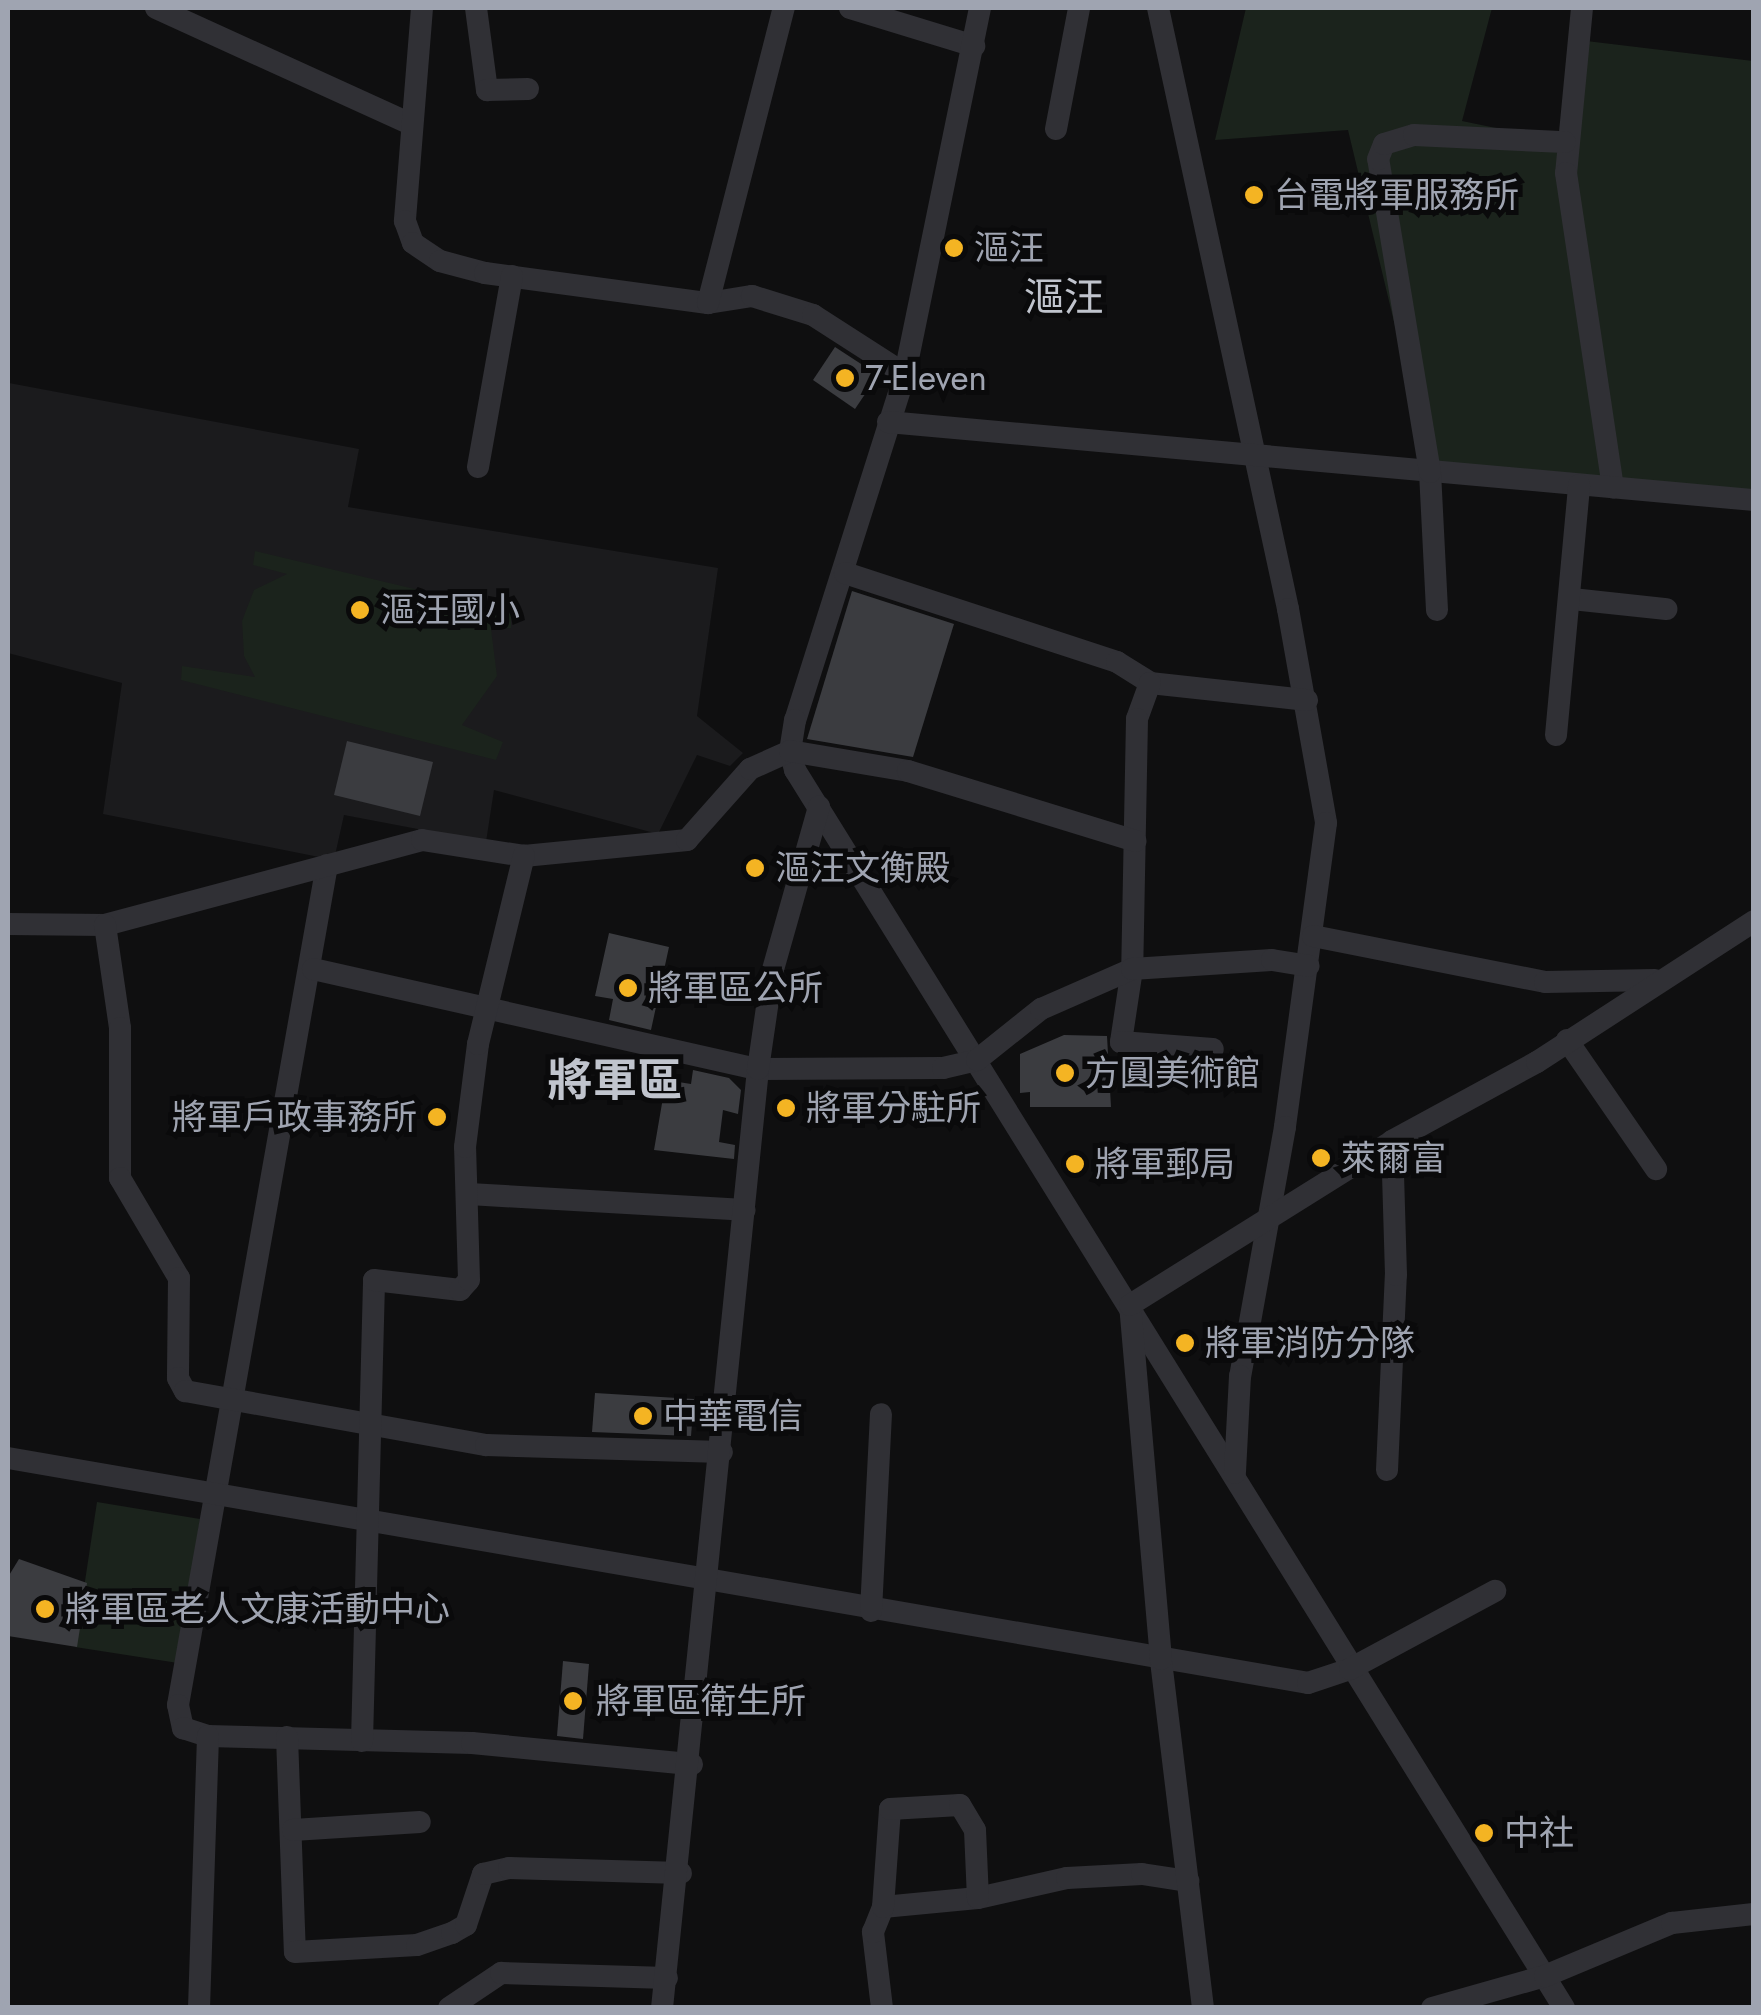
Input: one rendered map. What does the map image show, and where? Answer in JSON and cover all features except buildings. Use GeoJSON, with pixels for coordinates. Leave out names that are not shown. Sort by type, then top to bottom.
{"type":"FeatureCollection","features":[{"type":"Feature","properties":{"kind":"street"},"geometry":{"type":"LineString","coordinates":[[156,8],[411,124]]}},
{"type":"Feature","properties":{"kind":"street"},"geometry":{"type":"LineString","coordinates":[[422,8],[405,222],[413,243],[440,261],[512,276],[708,303],[752,296],[814,316],[905,374]]}},
{"type":"Feature","properties":{"kind":"street"},"geometry":{"type":"LineString","coordinates":[[476,8],[487,90],[528,89]]}},
{"type":"Feature","properties":{"kind":"street"},"geometry":{"type":"LineString","coordinates":[[708,303],[784,8]]}},
{"type":"Feature","properties":{"kind":"street"},"geometry":{"type":"LineString","coordinates":[[850,8],[974,46]]}},
{"type":"Feature","properties":{"kind":"street"},"geometry":{"type":"LineString","coordinates":[[980,8],[905,374],[790,750],[819,807],[1130,1306],[1350,1670],[1564,2008]]}},
{"type":"Feature","properties":{"kind":"street"},"geometry":{"type":"LineString","coordinates":[[1056,130],[1079,8]]}},
{"type":"Feature","properties":{"kind":"street"},"geometry":{"type":"LineString","coordinates":[[1158,8],[1307,700],[1326,823],[1309,966],[1235,1416],[1235,1477]]}},
{"type":"Feature","properties":{"kind":"street"},"geometry":{"type":"LineString","coordinates":[[1582,8],[1565,142],[1614,488]]}},
{"type":"Feature","properties":{"kind":"street"},"geometry":{"type":"LineString","coordinates":[[1437,610],[1430,472],[1378,159],[1384,144],[1414,135],[1565,142]]}},
{"type":"Feature","properties":{"kind":"street"},"geometry":{"type":"LineString","coordinates":[[478,467],[512,276]]}},
{"type":"Feature","properties":{"kind":"street"},"geometry":{"type":"LineString","coordinates":[[888,422],[1754,500]]}},
{"type":"Feature","properties":{"kind":"street"},"geometry":{"type":"LineString","coordinates":[[1556,735],[1572,599],[1579,486]]}},
{"type":"Feature","properties":{"kind":"street"},"geometry":{"type":"LineString","coordinates":[[844,573],[1117,662],[1150,682],[1307,700]]}},
{"type":"Feature","properties":{"kind":"street"},"geometry":{"type":"LineString","coordinates":[[1572,599],[1666,608]]}},
{"type":"Feature","properties":{"kind":"street"},"geometry":{"type":"LineString","coordinates":[[1150,682],[1137,718],[1132,969],[1121,1042],[1213,1049]]}},
{"type":"Feature","properties":{"kind":"street"},"geometry":{"type":"LineString","coordinates":[[8,924],[105,925],[422,840],[524,856],[687,840],[750,769],[790,750],[908,771],[1135,841]]}},
{"type":"Feature","properties":{"kind":"street"},"geometry":{"type":"LineString","coordinates":[[662,2008],[681,1874],[758,1069],[772,973],[819,807]]}},
{"type":"Feature","properties":{"kind":"street"},"geometry":{"type":"LineString","coordinates":[[362,1742],[371,1517],[374,1280],[460,1290],[469,1280],[466,1146],[488,1004],[524,856]]}},
{"type":"Feature","properties":{"kind":"street"},"geometry":{"type":"LineString","coordinates":[[327,865],[313,969],[178,1704],[184,1728],[208,1736],[472,1743],[692,1764]]}},
{"type":"Feature","properties":{"kind":"street"},"geometry":{"type":"LineString","coordinates":[[1130,1306],[1392,1141],[1567,1040],[1754,921]]}},
{"type":"Feature","properties":{"kind":"street"},"geometry":{"type":"LineString","coordinates":[[105,925],[120,1028],[120,1178],[179,1278],[178,1378],[185,1391],[371,1420],[486,1445],[722,1452]]}},
{"type":"Feature","properties":{"kind":"street"},"geometry":{"type":"LineString","coordinates":[[1313,936],[1545,982],[1659,980]]}},
{"type":"Feature","properties":{"kind":"street"},"geometry":{"type":"LineString","coordinates":[[313,969],[488,1004],[758,1069],[943,1068],[976,1060],[1041,1009],[1132,969],[1272,960],[1309,966]]}},
{"type":"Feature","properties":{"kind":"street"},"geometry":{"type":"LineString","coordinates":[[1567,1040],[1656,1169]]}},
{"type":"Feature","properties":{"kind":"street"},"geometry":{"type":"LineString","coordinates":[[1386,1470],[1396,1275],[1392,1141]]}},
{"type":"Feature","properties":{"kind":"street"},"geometry":{"type":"LineString","coordinates":[[469,1194],[745,1210]]}},
{"type":"Feature","properties":{"kind":"street"},"geometry":{"type":"LineString","coordinates":[[1130,1306],[1161,1659],[1188,1881],[1197,2007]]}},
{"type":"Feature","properties":{"kind":"street"},"geometry":{"type":"LineString","coordinates":[[871,1610],[881,1414]]}},
{"type":"Feature","properties":{"kind":"street"},"geometry":{"type":"LineString","coordinates":[[8,1458],[219,1490],[871,1610],[1308,1683],[1350,1670],[1495,1591]]}},
{"type":"Feature","properties":{"kind":"street"},"geometry":{"type":"LineString","coordinates":[[199,2008],[208,1736]]}},
{"type":"Feature","properties":{"kind":"street"},"geometry":{"type":"LineString","coordinates":[[287,1737],[295,1952],[417,1945],[452,1933],[466,1925],[483,1874],[509,1868],[681,1874]]}},
{"type":"Feature","properties":{"kind":"street"},"geometry":{"type":"LineString","coordinates":[[882,2008],[873,1932],[883,1907],[890,1809],[960,1806],[975,1830],[978,1898]]}},
{"type":"Feature","properties":{"kind":"street"},"geometry":{"type":"LineString","coordinates":[[293,1830],[420,1822]]}},
{"type":"Feature","properties":{"kind":"street"},"geometry":{"type":"LineString","coordinates":[[883,1907],[978,1898],[1068,1878],[1142,1874],[1188,1881]]}},
{"type":"Feature","properties":{"kind":"street"},"geometry":{"type":"LineString","coordinates":[[1432,2008],[1544,1976],[1672,1923],[1754,1914]]}},
{"type":"Feature","properties":{"kind":"street"},"geometry":{"type":"LineString","coordinates":[[449,2008],[501,1973],[668,1978]]}},
{"type":"Feature","properties":{"kind":"shaded area"},"geometry":{"type":"Polygon","coordinates":[[[1246,8],[1492,8],[1462,121],[1564,142],[1578,40],[1753,61],[1753,500],[1430,472],[1348,130],[1215,140],[1246,8]]]}},
{"type":"Feature","properties":{"kind":"shaded area","name":"漚汪國小"},"geometry":{"type":"Polygon","coordinates":[[[9,383],[359,449],[348,507],[718,568],[697,716],[743,753],[730,766],[697,755],[658,834],[494,790],[486,842],[344,815],[334,860],[103,814],[122,683],[8,653],[9,383]]]}},
{"type":"Feature","properties":{"kind":"shaded area"},"geometry":{"type":"Polygon","coordinates":[[[255,551],[511,612],[511,628],[491,629],[497,676],[462,725],[503,742],[496,760],[181,680],[182,666],[255,677],[244,656],[242,621],[254,590],[287,574],[253,565],[255,551]]]}},
{"type":"Feature","properties":{"kind":"shaded area"},"geometry":{"type":"Polygon","coordinates":[[[97,1502],[200,1519],[178,1663],[75,1647],[97,1502]]]}},
{"type":"Feature","properties":{"kind":"place","name":"台電將軍服務所"},"geometry":{"type":"Point","coordinates":[1254,195]}},
{"type":"Feature","properties":{"kind":"place","name":"漚汪"},"geometry":{"type":"Point","coordinates":[954,248]}},
{"type":"Feature","properties":{"kind":"place","name":"7-Eleven"},"geometry":{"type":"Point","coordinates":[845,378]}},
{"type":"Feature","properties":{"kind":"place","name":"漚汪國小"},"geometry":{"type":"Point","coordinates":[360,610]}},
{"type":"Feature","properties":{"kind":"place","name":"漚汪文衡殿"},"geometry":{"type":"Point","coordinates":[755,868]}},
{"type":"Feature","properties":{"kind":"place","name":"將軍區公所"},"geometry":{"type":"Point","coordinates":[628,988]}},
{"type":"Feature","properties":{"kind":"place","name":"方圓美術館"},"geometry":{"type":"Point","coordinates":[1065,1073]}},
{"type":"Feature","properties":{"kind":"place","name":"將軍分駐所"},"geometry":{"type":"Point","coordinates":[786,1108]}},
{"type":"Feature","properties":{"kind":"place","name":"將軍戶政事務所"},"geometry":{"type":"Point","coordinates":[437,1117]}},
{"type":"Feature","properties":{"kind":"place","name":"萊爾富"},"geometry":{"type":"Point","coordinates":[1321,1158]}},
{"type":"Feature","properties":{"kind":"place","name":"將軍郵局"},"geometry":{"type":"Point","coordinates":[1075,1164]}},
{"type":"Feature","properties":{"kind":"place","name":"將軍消防分隊"},"geometry":{"type":"Point","coordinates":[1185,1343]}},
{"type":"Feature","properties":{"kind":"place","name":"中華電信"},"geometry":{"type":"Point","coordinates":[643,1416]}},
{"type":"Feature","properties":{"kind":"place","name":"將軍區老人文康活動中心"},"geometry":{"type":"Point","coordinates":[45,1609]}},
{"type":"Feature","properties":{"kind":"place","name":"將軍區衛生所"},"geometry":{"type":"Point","coordinates":[573,1701]}},
{"type":"Feature","properties":{"kind":"place","name":"中社"},"geometry":{"type":"Point","coordinates":[1484,1833]}},
{"type":"Feature","properties":{"kind":"district","name":"漚汪"},"geometry":{"type":"Point","coordinates":[1064,297]}},
{"type":"Feature","properties":{"kind":"district","name":"將軍區"},"geometry":{"type":"Point","coordinates":[615,1081]}}]}
